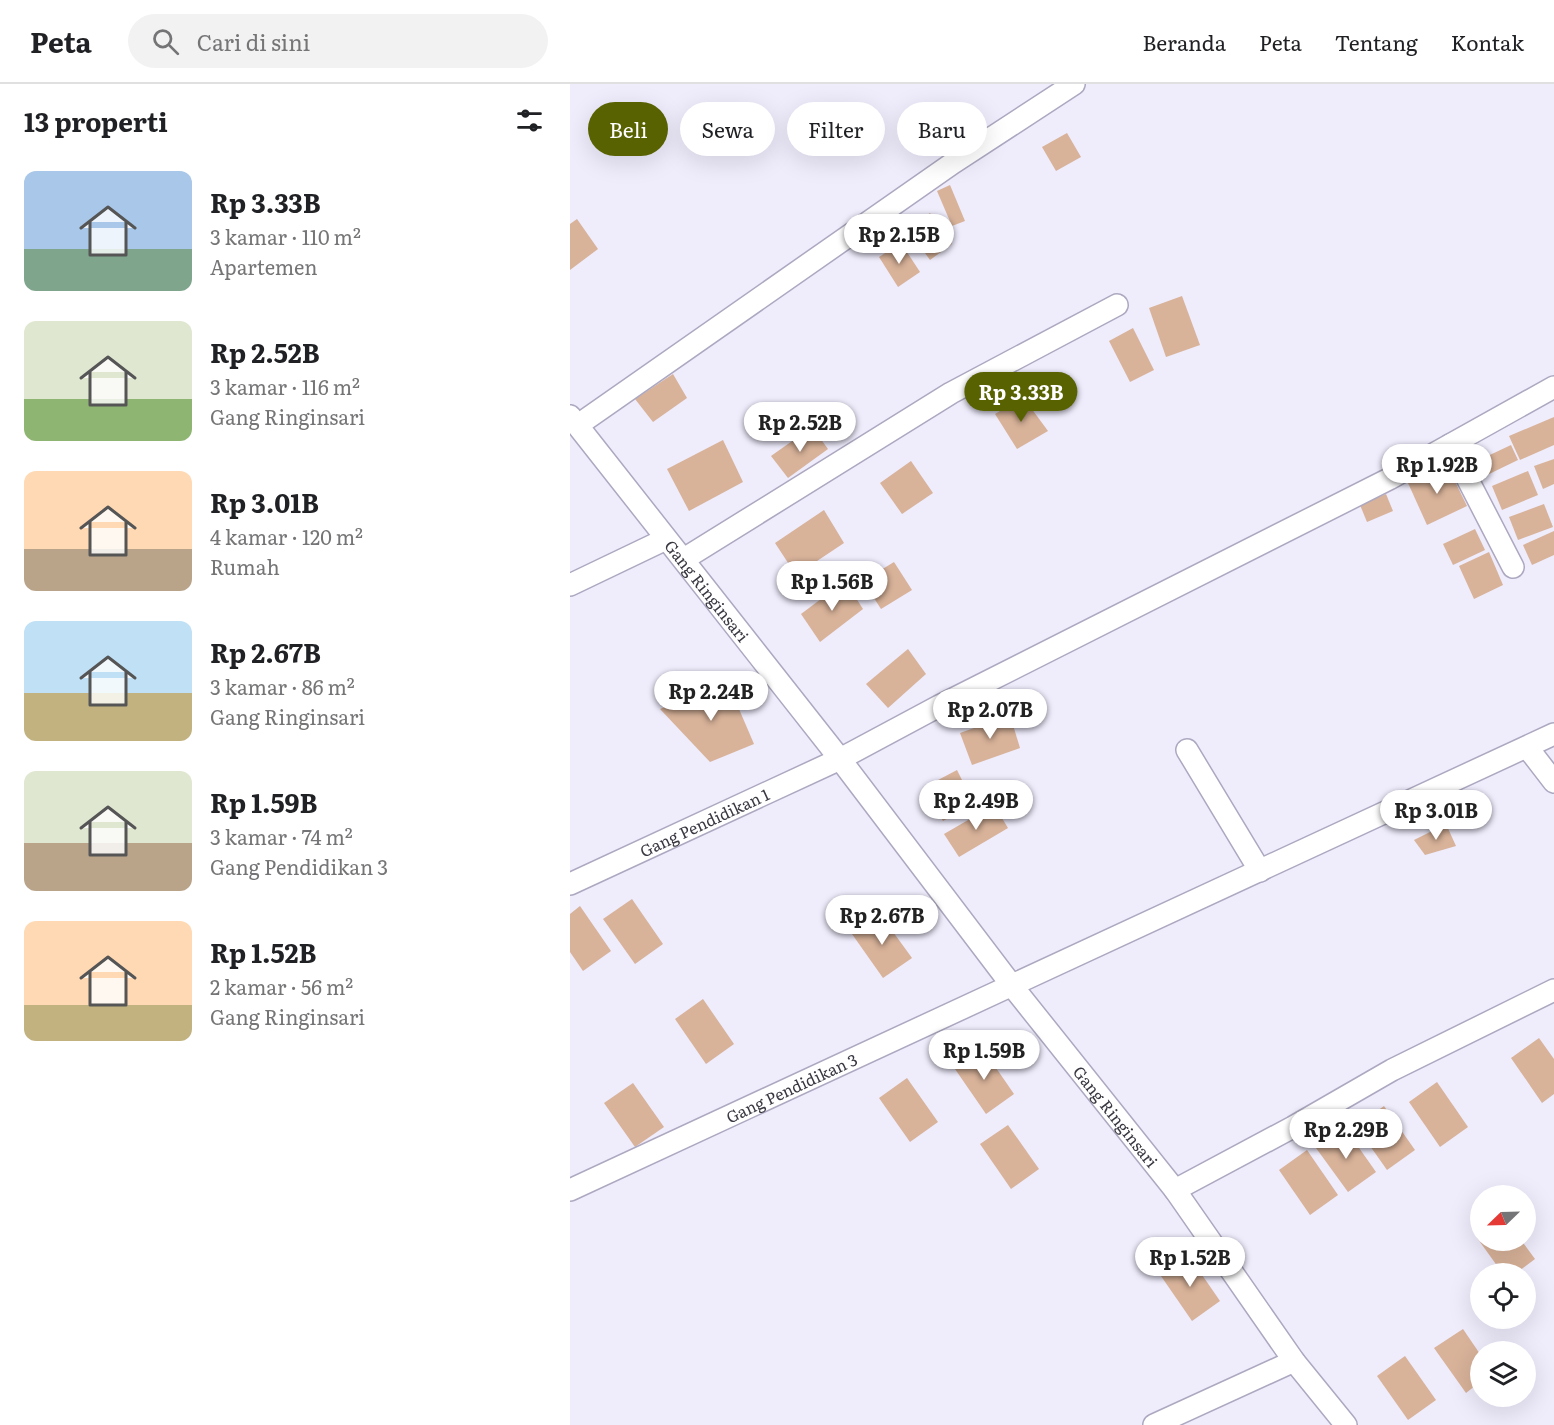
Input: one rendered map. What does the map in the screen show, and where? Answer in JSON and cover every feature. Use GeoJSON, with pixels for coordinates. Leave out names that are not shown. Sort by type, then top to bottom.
{"type":"FeatureCollection","features":[{"type":"Feature","properties":{"kind":"street"},"geometry":{"type":"LineString","coordinates":[[574,421],[953,163],[1074,84]]}},
{"type":"Feature","properties":{"kind":"street"},"geometry":{"type":"LineString","coordinates":[[684,559],[951,393],[1117,305]]}},
{"type":"Feature","properties":{"kind":"street","name":"Gang Pendidikan 1"},"geometry":{"type":"LineString","coordinates":[[570,884],[840,759],[1450,445],[1554,388]]}},
{"type":"Feature","properties":{"kind":"street","name":"Gang Ringinsari"},"geometry":{"type":"LineString","coordinates":[[574,421],[840,759],[1013,987],[1175,1190],[1294,1361],[1346,1425]]}},
{"type":"Feature","properties":{"kind":"street"},"geometry":{"type":"LineString","coordinates":[[1450,445],[1513,567]]}},
{"type":"Feature","properties":{"kind":"street"},"geometry":{"type":"LineString","coordinates":[[570,585],[666,539]]}},
{"type":"Feature","properties":{"kind":"street","name":"Gang Pendidikan 3"},"geometry":{"type":"LineString","coordinates":[[570,1190],[821,1072],[1013,987],[1554,734]]}},
{"type":"Feature","properties":{"kind":"street"},"geometry":{"type":"LineString","coordinates":[[1527,747],[1554,782]]}},
{"type":"Feature","properties":{"kind":"street"},"geometry":{"type":"LineString","coordinates":[[1187,750],[1260,871]]}},
{"type":"Feature","properties":{"kind":"street"},"geometry":{"type":"LineString","coordinates":[[1175,1190],[1293,1127],[1392,1070],[1554,990]]}},
{"type":"Feature","properties":{"kind":"street"},"geometry":{"type":"LineString","coordinates":[[1154,1425],[1294,1361]]}},
{"type":"Feature","properties":{"kind":"building"},"geometry":{"type":"Polygon","coordinates":[[[1067,133],[1081,157],[1056,171],[1042,147],[1067,133]]]}},
{"type":"Feature","properties":{"kind":"building"},"geometry":{"type":"Polygon","coordinates":[[[950,185],[965,221],[952,226],[937,191],[950,185]]]}},
{"type":"Feature","properties":{"kind":"building"},"geometry":{"type":"Polygon","coordinates":[[[930,213],[952,244],[930,260],[908,229],[930,213]]]}},
{"type":"Feature","properties":{"kind":"building"},"geometry":{"type":"Polygon","coordinates":[[[577,219],[598,249],[570,270],[570,224],[577,219]]]}},
{"type":"Feature","properties":{"kind":"building"},"geometry":{"type":"Polygon","coordinates":[[[901,243],[920,272],[898,287],[879,257],[901,243]]]}},
{"type":"Feature","properties":{"kind":"building"},"geometry":{"type":"Polygon","coordinates":[[[1182,296],[1200,345],[1166,357],[1149,308],[1182,296]]]}},
{"type":"Feature","properties":{"kind":"building"},"geometry":{"type":"Polygon","coordinates":[[[1133,328],[1154,370],[1130,382],[1109,341],[1133,328]]]}},
{"type":"Feature","properties":{"kind":"building"},"geometry":{"type":"Polygon","coordinates":[[[673,374],[687,398],[653,422],[635,399],[673,374]]]}},
{"type":"Feature","properties":{"kind":"building"},"geometry":{"type":"Polygon","coordinates":[[[1023,397],[1048,431],[1017,449],[995,414],[1023,397]]]}},
{"type":"Feature","properties":{"kind":"building"},"geometry":{"type":"Polygon","coordinates":[[[1554,417],[1554,445],[1520,460],[1509,436],[1554,417]]]}},
{"type":"Feature","properties":{"kind":"building"},"geometry":{"type":"Polygon","coordinates":[[[812,427],[828,449],[788,478],[771,456],[812,427]]]}},
{"type":"Feature","properties":{"kind":"building"},"geometry":{"type":"Polygon","coordinates":[[[723,440],[743,482],[689,511],[667,469],[723,440]]]}},
{"type":"Feature","properties":{"kind":"building"},"geometry":{"type":"Polygon","coordinates":[[[1511,445],[1518,460],[1485,476],[1477,461],[1511,445]]]}},
{"type":"Feature","properties":{"kind":"building"},"geometry":{"type":"Polygon","coordinates":[[[1554,459],[1554,484],[1543,489],[1534,466],[1554,459]]]}},
{"type":"Feature","properties":{"kind":"building"},"geometry":{"type":"Polygon","coordinates":[[[911,461],[933,493],[902,514],[880,483],[911,461]]]}},
{"type":"Feature","properties":{"kind":"building"},"geometry":{"type":"Polygon","coordinates":[[[1447,465],[1467,506],[1427,525],[1408,483],[1447,465]]]}},
{"type":"Feature","properties":{"kind":"building"},"geometry":{"type":"Polygon","coordinates":[[[1528,471],[1538,495],[1502,510],[1492,486],[1528,471]]]}},
{"type":"Feature","properties":{"kind":"building"},"geometry":{"type":"Polygon","coordinates":[[[1386,494],[1393,511],[1367,522],[1360,505],[1386,494]]]}},
{"type":"Feature","properties":{"kind":"building"},"geometry":{"type":"Polygon","coordinates":[[[1544,504],[1553,527],[1518,540],[1509,517],[1544,504]]]}},
{"type":"Feature","properties":{"kind":"building"},"geometry":{"type":"Polygon","coordinates":[[[824,510],[844,543],[796,575],[775,543],[824,510]]]}},
{"type":"Feature","properties":{"kind":"building"},"geometry":{"type":"Polygon","coordinates":[[[1475,529],[1485,550],[1453,565],[1443,544],[1475,529]]]}},
{"type":"Feature","properties":{"kind":"building"},"geometry":{"type":"Polygon","coordinates":[[[1554,531],[1554,555],[1532,565],[1523,545],[1554,531]]]}},
{"type":"Feature","properties":{"kind":"building"},"geometry":{"type":"Polygon","coordinates":[[[1489,552],[1503,585],[1474,599],[1459,566],[1489,552]]]}},
{"type":"Feature","properties":{"kind":"building"},"geometry":{"type":"Polygon","coordinates":[[[894,562],[912,590],[881,609],[863,581],[894,562]]]}},
{"type":"Feature","properties":{"kind":"building"},"geometry":{"type":"Polygon","coordinates":[[[845,581],[863,609],[820,642],[801,614],[845,581]]]}},
{"type":"Feature","properties":{"kind":"building"},"geometry":{"type":"Polygon","coordinates":[[[908,649],[926,674],[888,708],[866,684],[908,649]]]}},
{"type":"Feature","properties":{"kind":"building"},"geometry":{"type":"Polygon","coordinates":[[[727,681],[754,744],[710,762],[660,709],[727,681]]]}},
{"type":"Feature","properties":{"kind":"building"},"geometry":{"type":"Polygon","coordinates":[[[1010,715],[1020,748],[972,765],[960,733],[1010,715]]]}},
{"type":"Feature","properties":{"kind":"building"},"geometry":{"type":"Polygon","coordinates":[[[957,770],[974,804],[943,821],[923,788],[957,770]]]}},
{"type":"Feature","properties":{"kind":"building"},"geometry":{"type":"Polygon","coordinates":[[[994,805],[1008,828],[959,857],[944,834],[994,805]]]}},
{"type":"Feature","properties":{"kind":"building"},"geometry":{"type":"Polygon","coordinates":[[[1446,824],[1456,846],[1425,855],[1414,840],[1446,824]]]}},
{"type":"Feature","properties":{"kind":"building"},"geometry":{"type":"Polygon","coordinates":[[[632,899],[663,944],[635,964],[603,919],[632,899]]]}},
{"type":"Feature","properties":{"kind":"building"},"geometry":{"type":"Polygon","coordinates":[[[580,906],[611,951],[583,971],[570,952],[570,914],[580,906]]]}},
{"type":"Feature","properties":{"kind":"building"},"geometry":{"type":"Polygon","coordinates":[[[880,914],[912,958],[883,978],[852,934],[880,914]]]}},
{"type":"Feature","properties":{"kind":"building"},"geometry":{"type":"Polygon","coordinates":[[[703,999],[734,1044],[706,1064],[675,1019],[703,999]]]}},
{"type":"Feature","properties":{"kind":"building"},"geometry":{"type":"Polygon","coordinates":[[[1539,1038],[1554,1059],[1554,1094],[1542,1103],[1511,1058],[1539,1038]]]}},
{"type":"Feature","properties":{"kind":"building"},"geometry":{"type":"Polygon","coordinates":[[[983,1049],[1014,1094],[986,1114],[955,1069],[983,1049]]]}},
{"type":"Feature","properties":{"kind":"building"},"geometry":{"type":"Polygon","coordinates":[[[907,1078],[938,1122],[910,1142],[879,1098],[907,1078]]]}},
{"type":"Feature","properties":{"kind":"building"},"geometry":{"type":"Polygon","coordinates":[[[1437,1082],[1468,1127],[1440,1147],[1409,1102],[1437,1082]]]}},
{"type":"Feature","properties":{"kind":"building"},"geometry":{"type":"Polygon","coordinates":[[[633,1083],[664,1127],[635,1147],[604,1103],[633,1083]]]}},
{"type":"Feature","properties":{"kind":"building"},"geometry":{"type":"Polygon","coordinates":[[[1384,1106],[1415,1150],[1387,1170],[1356,1126],[1384,1106]]]}},
{"type":"Feature","properties":{"kind":"building"},"geometry":{"type":"Polygon","coordinates":[[[1008,1125],[1039,1169],[1011,1189],[980,1144],[1008,1125]]]}},
{"type":"Feature","properties":{"kind":"building"},"geometry":{"type":"Polygon","coordinates":[[[1345,1128],[1376,1172],[1348,1192],[1316,1148],[1345,1128]]]}},
{"type":"Feature","properties":{"kind":"building"},"geometry":{"type":"Polygon","coordinates":[[[1307,1150],[1338,1195],[1310,1215],[1279,1170],[1307,1150]]]}},
{"type":"Feature","properties":{"kind":"building"},"geometry":{"type":"Polygon","coordinates":[[[1486,1251],[1529,1251],[1535,1259],[1530,1263],[1495,1263],[1486,1251]]]}},
{"type":"Feature","properties":{"kind":"building"},"geometry":{"type":"Polygon","coordinates":[[[1189,1256],[1220,1301],[1192,1321],[1161,1276],[1189,1256]]]}},
{"type":"Feature","properties":{"kind":"building"},"geometry":{"type":"Polygon","coordinates":[[[1463,1329],[1471,1341],[1470,1390],[1466,1393],[1434,1348],[1463,1329]]]}},
{"type":"Feature","properties":{"kind":"building"},"geometry":{"type":"Polygon","coordinates":[[[1405,1356],[1436,1400],[1408,1420],[1377,1376],[1405,1356]]]}}]}
